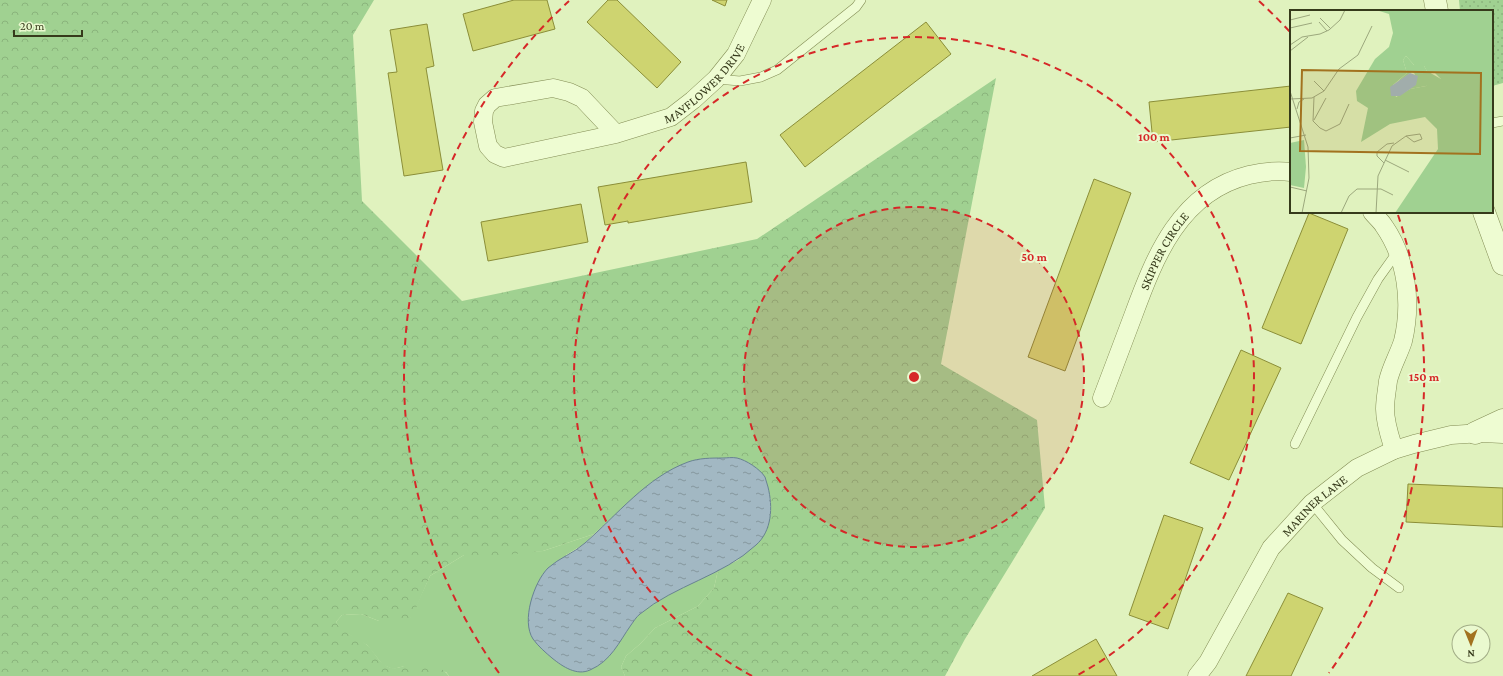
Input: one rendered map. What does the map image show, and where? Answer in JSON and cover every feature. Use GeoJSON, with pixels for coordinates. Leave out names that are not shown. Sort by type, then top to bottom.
{"type":"FeatureCollection","features":[{"type":"Feature","properties":{"kind":"street","name":"MAYFLOWER DRIVE"},"geometry":{"type":"LineString","coordinates":[[616,134],[582,98],[569,92],[553,88],[495,98],[487,105],[484,111],[483,122],[488,146],[495,154],[504,158],[616,134],[671,117],[693,100],[716,79],[736,54],[762,0]]}},
{"type":"Feature","properties":{"kind":"street"},"geometry":{"type":"LineString","coordinates":[[1436,0],[1437,10]]}},
{"type":"Feature","properties":{"kind":"street","name":"SKIPPER CIRCLE"},"geometry":{"type":"LineString","coordinates":[[1102,398],[1144,287],[1160,251],[1173,228],[1191,207],[1213,190],[1238,178],[1263,172],[1290,172]]}},
{"type":"Feature","properties":{"kind":"street"},"geometry":{"type":"LineString","coordinates":[[1373,213],[1384,226],[1398,251],[1403,267],[1407,293],[1407,315],[1403,342],[1388,381],[1385,409],[1387,428],[1394,450]]}},
{"type":"Feature","properties":{"kind":"street"},"geometry":{"type":"LineString","coordinates":[[1484,213],[1503,264]]}},
{"type":"Feature","properties":{"kind":"street"},"geometry":{"type":"LineString","coordinates":[[1475,433],[1503,420]]}},
{"type":"Feature","properties":{"kind":"street","name":"MARINER LANE"},"geometry":{"type":"LineString","coordinates":[[1197,676],[1208,662],[1271,548],[1312,503],[1357,468],[1394,450],[1444,437],[1475,433],[1503,434]]}},
{"type":"Feature","properties":{"kind":"lane"},"geometry":{"type":"LineString","coordinates":[[716,79],[740,81],[761,77],[777,70],[856,7],[861,0]]}},
{"type":"Feature","properties":{"kind":"lane"},"geometry":{"type":"LineString","coordinates":[[1493,123],[1503,121]]}},
{"type":"Feature","properties":{"kind":"lane"},"geometry":{"type":"LineString","coordinates":[[1295,444],[1357,317],[1378,279],[1398,251]]}},
{"type":"Feature","properties":{"kind":"lane"},"geometry":{"type":"LineString","coordinates":[[1312,503],[1342,540],[1372,568],[1399,588]]}},
{"type":"Feature","properties":{"kind":"green space"},"geometry":{"type":"Polygon","coordinates":[[[0,0],[374,0],[353,35],[362,201],[462,301],[757,239],[996,78],[941,364],[1037,420],[1045,508],[965,639],[945,676],[625,676],[621,667],[626,656],[655,628],[698,606],[714,588],[718,570],[738,560],[771,515],[771,501],[765,478],[738,458],[706,459],[689,462],[672,470],[652,482],[594,534],[543,551],[496,556],[464,555],[430,576],[412,617],[402,621],[389,622],[379,621],[361,614],[342,615],[336,622],[339,627],[347,633],[367,645],[381,662],[392,668],[422,664],[440,668],[449,676],[0,676],[0,0]]]}},
{"type":"Feature","properties":{"kind":"green space"},"geometry":{"type":"Polygon","coordinates":[[[1459,0],[1503,0],[1503,83],[1493,86],[1493,10],[1460,10],[1459,0]]]}},
{"type":"Feature","properties":{"kind":"green space"},"geometry":{"type":"Polygon","coordinates":[[[594,534],[584,544],[566,555],[628,629],[638,615],[660,599],[718,570],[714,588],[698,606],[655,628],[626,656],[621,667],[625,676],[449,676],[446,672],[405,666],[393,669],[383,665],[367,645],[341,630],[336,622],[342,615],[361,614],[379,621],[411,617],[430,576],[464,555],[543,551],[594,534]]]}},
{"type":"Feature","properties":{"kind":"water"},"geometry":{"type":"Polygon","coordinates":[[[705,458],[741,459],[752,465],[763,474],[770,495],[771,510],[768,526],[765,533],[756,545],[729,565],[668,595],[640,614],[604,662],[590,670],[580,672],[570,670],[552,658],[537,644],[530,631],[528,622],[529,612],[538,582],[548,568],[581,547],[633,498],[659,477],[692,461],[705,458]]]}},
{"type":"Feature","properties":{"kind":"building"},"geometry":{"type":"Polygon","coordinates":[[[514,0],[547,0],[555,29],[473,51],[463,14],[514,0]]]}},
{"type":"Feature","properties":{"kind":"building"},"geometry":{"type":"Polygon","coordinates":[[[608,0],[617,0],[681,62],[657,88],[587,22],[608,0]]]}},
{"type":"Feature","properties":{"kind":"building"},"geometry":{"type":"Polygon","coordinates":[[[712,0],[727,0],[725,6],[712,0]]]}},
{"type":"Feature","properties":{"kind":"building"},"geometry":{"type":"Polygon","coordinates":[[[926,22],[951,54],[805,167],[780,135],[926,22]]]}},
{"type":"Feature","properties":{"kind":"building"},"geometry":{"type":"Polygon","coordinates":[[[427,24],[434,66],[426,68],[443,170],[404,176],[388,73],[397,72],[390,30],[427,24]]]}},
{"type":"Feature","properties":{"kind":"building"},"geometry":{"type":"Polygon","coordinates":[[[1290,86],[1290,127],[1153,142],[1149,102],[1290,86]]]}},
{"type":"Feature","properties":{"kind":"building"},"geometry":{"type":"Polygon","coordinates":[[[746,162],[752,202],[628,223],[628,221],[605,225],[598,187],[746,162]]]}},
{"type":"Feature","properties":{"kind":"building"},"geometry":{"type":"Polygon","coordinates":[[[1094,179],[1131,193],[1065,371],[1028,357],[1094,179]]]}},
{"type":"Feature","properties":{"kind":"building"},"geometry":{"type":"Polygon","coordinates":[[[581,204],[588,242],[488,261],[481,222],[581,204]]]}},
{"type":"Feature","properties":{"kind":"building"},"geometry":{"type":"Polygon","coordinates":[[[1309,213],[1348,229],[1301,344],[1262,328],[1309,213]]]}},
{"type":"Feature","properties":{"kind":"building"},"geometry":{"type":"Polygon","coordinates":[[[1241,350],[1281,368],[1229,480],[1190,463],[1241,350]]]}},
{"type":"Feature","properties":{"kind":"building"},"geometry":{"type":"Polygon","coordinates":[[[1408,484],[1503,488],[1503,527],[1406,522],[1408,484]]]}},
{"type":"Feature","properties":{"kind":"building"},"geometry":{"type":"Polygon","coordinates":[[[1164,515],[1203,528],[1168,629],[1129,615],[1164,515]]]}},
{"type":"Feature","properties":{"kind":"building"},"geometry":{"type":"Polygon","coordinates":[[[1288,593],[1323,608],[1291,676],[1246,676],[1288,593]]]}},
{"type":"Feature","properties":{"kind":"building"},"geometry":{"type":"Polygon","coordinates":[[[1096,639],[1117,676],[1032,676],[1096,639]]]}}]}
